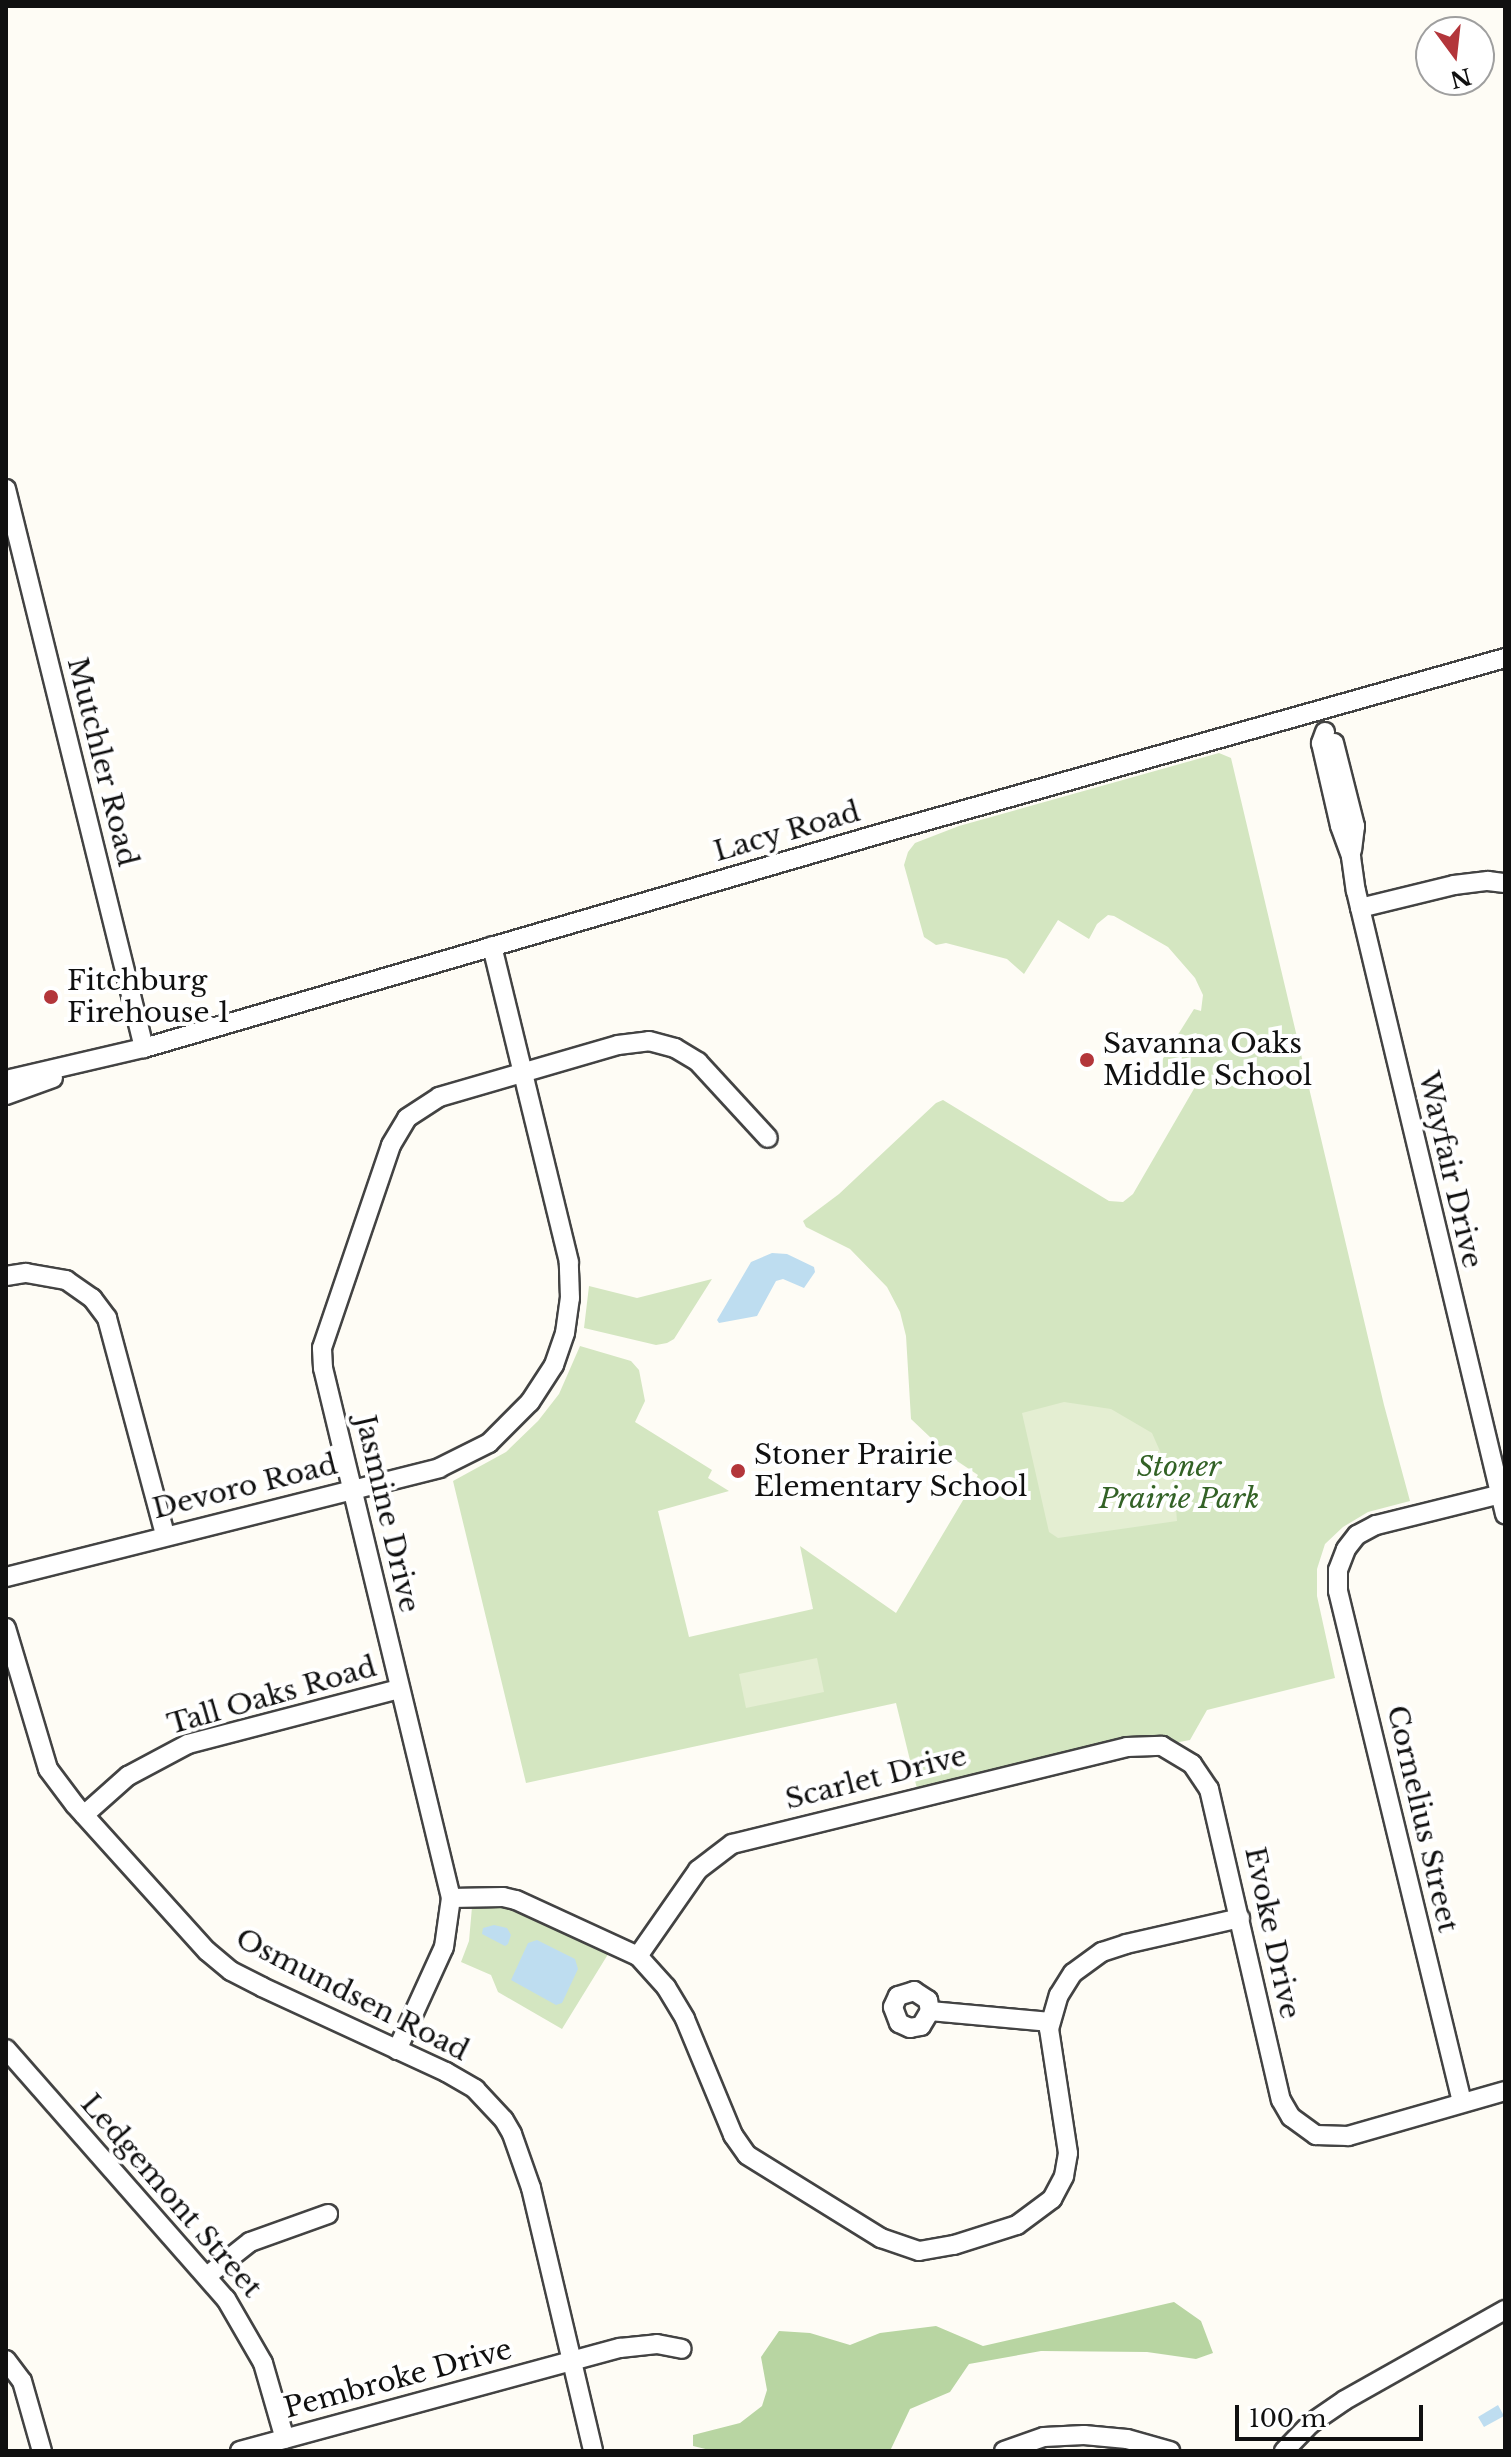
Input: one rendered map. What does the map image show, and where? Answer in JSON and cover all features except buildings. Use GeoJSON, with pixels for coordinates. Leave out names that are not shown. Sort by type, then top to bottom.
{"type":"FeatureCollection","features":[{"type":"Feature","properties":{"kind":"street","name":"Mutchler Road"},"geometry":{"type":"LineString","coordinates":[[6,489],[144,1048]]}},
{"type":"Feature","properties":{"kind":"street","name":"Lacy Road"},"geometry":{"type":"LineString","coordinates":[[6,1080],[144,1048],[1505,658]]}},
{"type":"Feature","properties":{"kind":"street","name":"Wayfair Drive"},"geometry":{"type":"LineString","coordinates":[[1319,712],[1325,732],[1333,739],[1355,826],[1351,857],[1360,908],[1505,1514]]}},
{"type":"Feature","properties":{"kind":"street"},"geometry":{"type":"LineString","coordinates":[[1360,908],[1454,885],[1488,881],[1505,883]]}},
{"type":"Feature","properties":{"kind":"street","name":"Devoro Road"},"geometry":{"type":"LineString","coordinates":[[6,1577],[439,1468],[489,1443],[530,1402],[561,1347],[569,1307],[569,1262],[492,946]]}},
{"type":"Feature","properties":{"kind":"street","name":"Jasmine Drive"},"geometry":{"type":"LineString","coordinates":[[397,2050],[444,1947],[451,1898],[399,1689],[322,1348],[391,1145],[407,1118],[439,1097],[618,1045],[662,1043],[698,1062],[768,1138]]}},
{"type":"Feature","properties":{"kind":"street","name":"Lacy Road"},"geometry":{"type":"LineString","coordinates":[[6,1095],[85,1064]]}},
{"type":"Feature","properties":{"kind":"street"},"geometry":{"type":"LineString","coordinates":[[6,1276],[52,1275],[76,1285],[99,1305],[111,1331],[165,1535]]}},
{"type":"Feature","properties":{"kind":"street","name":"Cornelius Street"},"geometry":{"type":"LineString","coordinates":[[1462,2102],[1338,1591],[1338,1570],[1346,1549],[1357,1535],[1376,1525],[1502,1493]]}},
{"type":"Feature","properties":{"kind":"street","name":"Osmundsen Road"},"geometry":{"type":"LineString","coordinates":[[6,1628],[41,1754],[57,1782],[219,1962],[262,1987],[475,2089],[492,2104],[512,2134],[531,2188],[593,2451]]}},
{"type":"Feature","properties":{"kind":"street","name":"Tall Oaks Road"},"geometry":{"type":"LineString","coordinates":[[84,1815],[128,1776],[188,1744],[399,1689]]}},
{"type":"Feature","properties":{"kind":"street","name":"Scarlet Drive"},"geometry":{"type":"LineString","coordinates":[[638,1956],[698,1870],[732,1844],[1127,1747],[1162,1746],[1177,1754]]}},
{"type":"Feature","properties":{"kind":"street","name":"Evoke Drive"},"geometry":{"type":"LineString","coordinates":[[1177,1754],[1192,1764],[1209,1789],[1281,2100],[1303,2129],[1328,2137],[1348,2136],[1462,2102]]}},
{"type":"Feature","properties":{"kind":"street"},"geometry":{"type":"LineString","coordinates":[[451,1898],[503,1897],[516,1900],[638,1956],[666,1987],[685,2019],[733,2135],[747,2155],[881,2238],[919,2251],[954,2245],[1017,2225],[1052,2199],[1064,2176],[1068,2153],[1050,2022],[1065,1982],[1102,1952],[1240,1918]]}},
{"type":"Feature","properties":{"kind":"street"},"geometry":{"type":"LineString","coordinates":[[930,2011],[1050,2022]]}},
{"type":"Feature","properties":{"kind":"street","name":"Ledgemont Street"},"geometry":{"type":"LineString","coordinates":[[6,2049],[207,2276],[251,2338],[263,2363],[285,2439]]}},
{"type":"Feature","properties":{"kind":"street"},"geometry":{"type":"LineString","coordinates":[[1462,2102],[1505,2091]]}},
{"type":"Feature","properties":{"kind":"street"},"geometry":{"type":"LineString","coordinates":[[207,2276],[250,2242],[328,2214]]}},
{"type":"Feature","properties":{"kind":"street"},"geometry":{"type":"LineString","coordinates":[[1284,2451],[1310,2424],[1345,2400],[1505,2310]]}},
{"type":"Feature","properties":{"kind":"street","name":"Pembroke Drive"},"geometry":{"type":"LineString","coordinates":[[240,2451],[620,2348],[657,2344],[682,2349]]}},
{"type":"Feature","properties":{"kind":"street"},"geometry":{"type":"LineString","coordinates":[[6,2360],[22,2381],[42,2451]]}},
{"type":"Feature","properties":{"kind":"street"},"geometry":{"type":"LineString","coordinates":[[1004,2451],[1044,2437],[1084,2435],[1127,2439],[1170,2451]]}},
{"type":"Feature","properties":{"kind":"green space","name":"Stoner Prairie Park"},"geometry":{"type":"Polygon","coordinates":[[[1219,753],[1231,758],[1384,1405],[1410,1501],[1368,1512],[1343,1527],[1325,1544],[1317,1569],[1317,1596],[1335,1678],[1207,1710],[1190,1740],[1174,1743],[1158,1736],[1135,1739],[919,1797],[896,1703],[526,1783],[453,1481],[506,1452],[538,1421],[559,1394],[580,1346],[631,1361],[639,1370],[645,1401],[635,1422],[712,1470],[708,1478],[729,1491],[658,1511],[689,1637],[813,1609],[800,1546],[896,1613],[978,1475],[951,1457],[911,1419],[906,1336],[900,1312],[887,1287],[850,1249],[806,1227],[803,1221],[839,1194],[936,1103],[943,1100],[1109,1201],[1123,1202],[1133,1194],[1195,1087],[1159,1065],[1194,1009],[1201,1011],[1203,995],[1195,978],[1168,947],[1114,916],[1108,915],[1097,924],[1089,939],[1058,920],[1024,974],[1007,959],[946,943],[936,945],[924,937],[904,865],[908,852],[915,843],[959,826],[1219,753]]]}},
{"type":"Feature","properties":{"kind":"green space"},"geometry":{"type":"Polygon","coordinates":[[[712,1279],[674,1339],[667,1343],[656,1345],[584,1328],[589,1286],[637,1298],[712,1279]]]}},
{"type":"Feature","properties":{"kind":"green space"},"geometry":{"type":"Polygon","coordinates":[[[1064,1402],[1111,1409],[1152,1433],[1174,1483],[1177,1521],[1058,1538],[1049,1532],[1022,1413],[1064,1402]]]}},
{"type":"Feature","properties":{"kind":"green space"},"geometry":{"type":"Polygon","coordinates":[[[817,1658],[824,1692],[746,1708],[739,1674],[817,1658]]]}},
{"type":"Feature","properties":{"kind":"green space"},"geometry":{"type":"Polygon","coordinates":[[[484,1905],[520,1911],[610,1951],[562,2029],[498,1992],[491,1975],[461,1962],[469,1941],[472,1907],[484,1905]]]}},
{"type":"Feature","properties":{"kind":"green space"},"geometry":{"type":"Polygon","coordinates":[[[1174,2302],[1201,2321],[1213,2353],[1196,2359],[1147,2352],[1041,2351],[969,2364],[950,2392],[910,2409],[890,2451],[714,2451],[693,2446],[693,2435],[740,2423],[762,2406],[767,2390],[761,2357],[779,2331],[810,2333],[850,2345],[880,2333],[936,2326],[983,2346],[1174,2302]]]}},
{"type":"Feature","properties":{"kind":"water"},"geometry":{"type":"Polygon","coordinates":[[[772,1253],[787,1254],[814,1267],[815,1272],[804,1288],[783,1279],[776,1281],[757,1316],[719,1323],[717,1320],[751,1262],[772,1253]]]}},
{"type":"Feature","properties":{"kind":"water"},"geometry":{"type":"Polygon","coordinates":[[[494,1925],[507,1928],[511,1935],[505,1946],[482,1934],[483,1928],[494,1925]]]}},
{"type":"Feature","properties":{"kind":"water"},"geometry":{"type":"Polygon","coordinates":[[[537,1940],[575,1959],[578,1969],[562,2003],[556,2005],[511,1980],[528,1943],[537,1940]]]}},
{"type":"Feature","properties":{"kind":"water"},"geometry":{"type":"Polygon","coordinates":[[[1498,2405],[1504,2416],[1484,2427],[1478,2417],[1498,2405]]]}},
{"type":"Feature","properties":{"kind":"place","name":"Fitchburg Firehouse 1"},"geometry":{"type":"Point","coordinates":[51,997]}},
{"type":"Feature","properties":{"kind":"place","name":"Savanna Oaks Middle School"},"geometry":{"type":"Point","coordinates":[1087,1060]}},
{"type":"Feature","properties":{"kind":"place","name":"Stoner Prairie Elementary School"},"geometry":{"type":"Point","coordinates":[738,1471]}}]}
